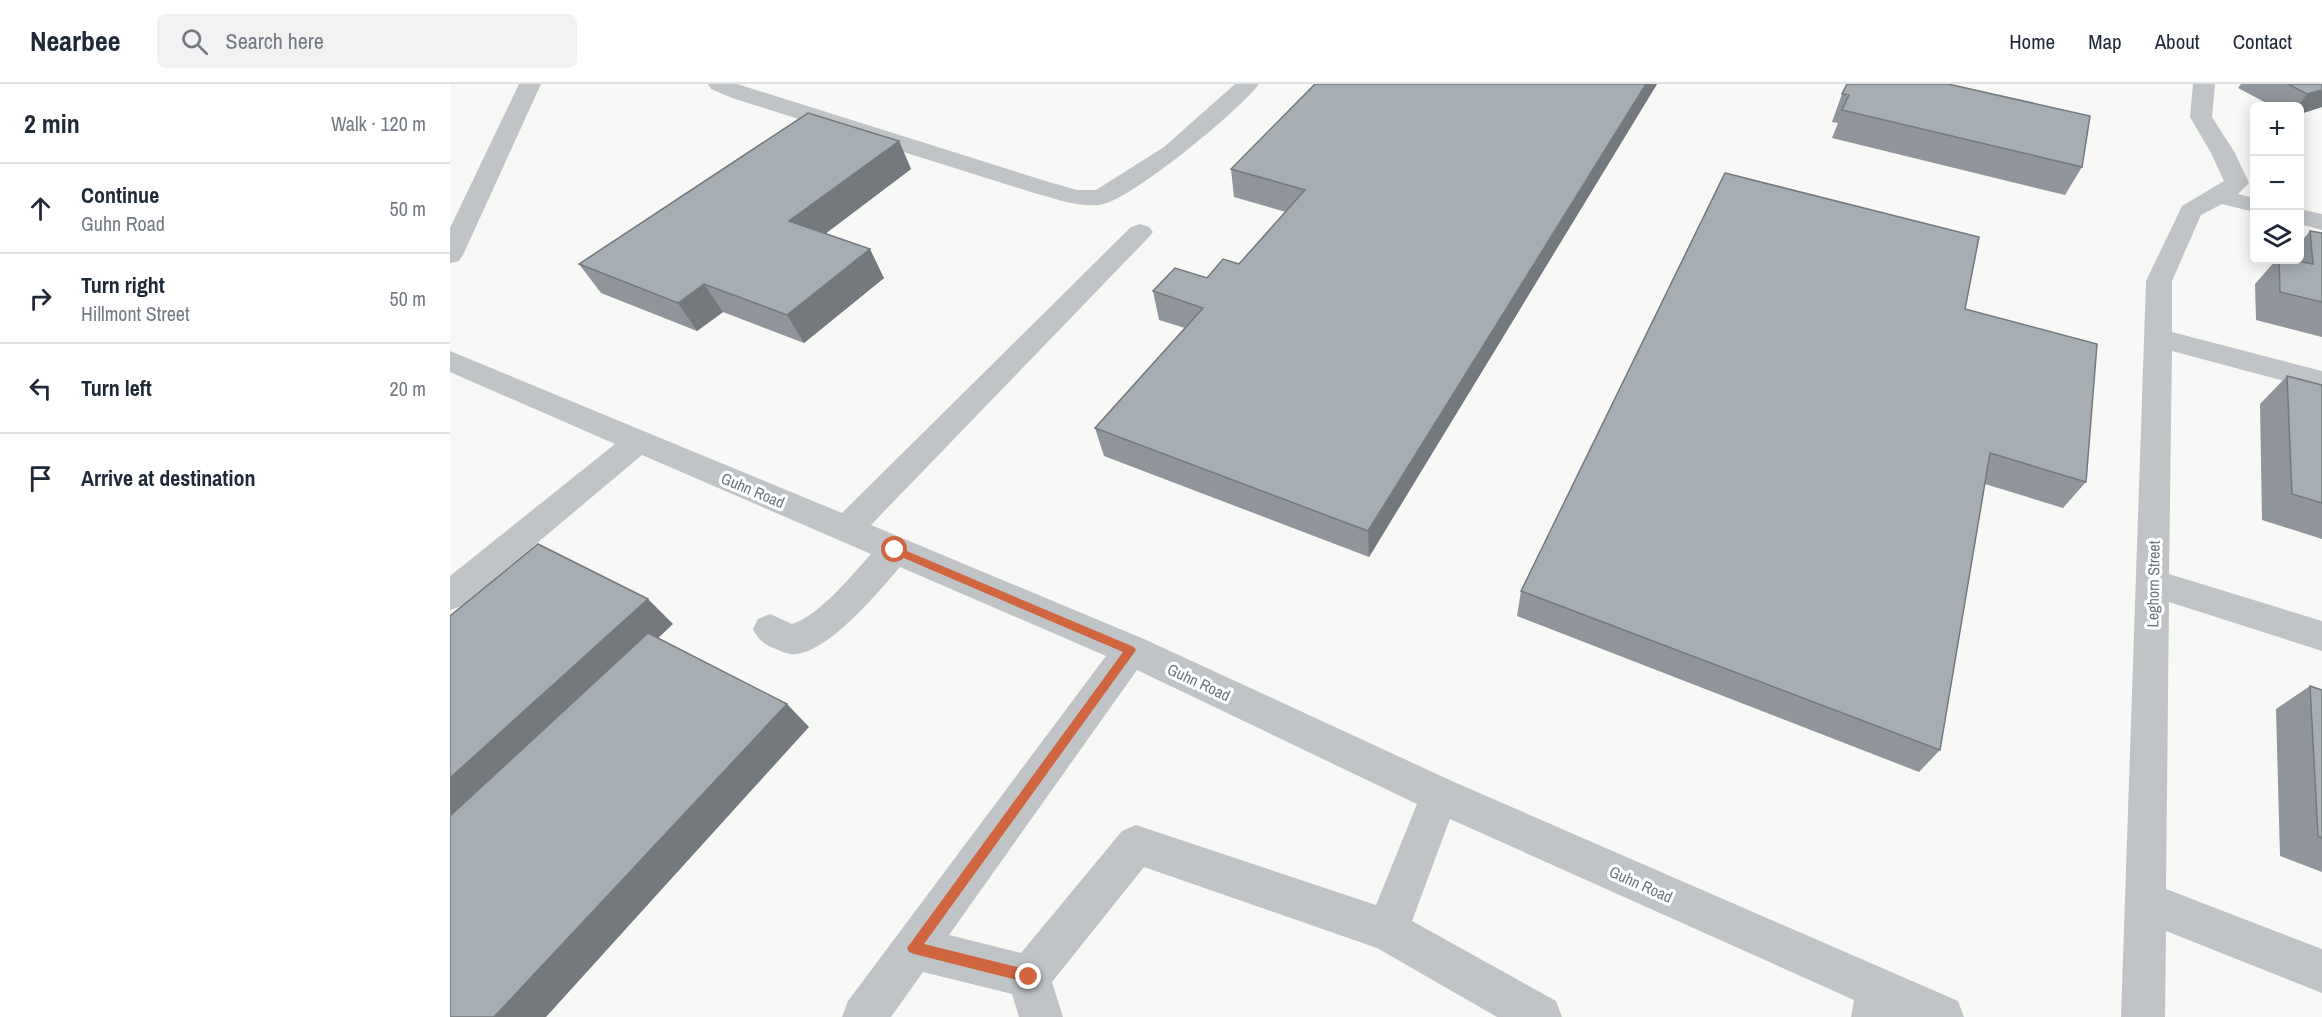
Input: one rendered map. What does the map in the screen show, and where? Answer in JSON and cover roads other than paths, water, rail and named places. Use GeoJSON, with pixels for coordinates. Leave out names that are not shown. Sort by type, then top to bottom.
{"type":"FeatureCollection","features":[{"type":"Feature","properties":{"kind":"street"},"geometry":{"type":"LineString","coordinates":[[450,255],[530,84]]}},
{"type":"Feature","properties":{"kind":"street"},"geometry":{"type":"LineString","coordinates":[[719,84],[740,93],[866,131],[1040,188],[1076,197],[1100,198],[1172,152],[1248,84]]}},
{"type":"Feature","properties":{"kind":"street"},"geometry":{"type":"LineString","coordinates":[[2204,84],[2201,117],[2223,153],[2237,194]]}},
{"type":"Feature","properties":{"kind":"street","name":"Leghorn Street"},"geometry":{"type":"LineString","coordinates":[[2143,1017],[2159,281],[2191,211],[2237,194]]}},
{"type":"Feature","properties":{"kind":"street"},"geometry":{"type":"LineString","coordinates":[[2304,217],[2322,222]]}},
{"type":"Feature","properties":{"kind":"street"},"geometry":{"type":"LineString","coordinates":[[846,530],[1140,232]]}},
{"type":"Feature","properties":{"kind":"street"},"geometry":{"type":"LineString","coordinates":[[2158,338],[2322,381]]}},
{"type":"Feature","properties":{"kind":"street","name":"Guhn Road"},"geometry":{"type":"LineString","coordinates":[[450,361],[1131,650],[1875,1002],[1942,1017]]}},
{"type":"Feature","properties":{"kind":"street"},"geometry":{"type":"LineString","coordinates":[[450,596],[639,441]]}},
{"type":"Feature","properties":{"kind":"street"},"geometry":{"type":"LineString","coordinates":[[770,629],[791,639],[809,635],[828,620],[895,550]]}},
{"type":"Feature","properties":{"kind":"street"},"geometry":{"type":"LineString","coordinates":[[2153,583],[2322,636]]}},
{"type":"Feature","properties":{"kind":"street"},"geometry":{"type":"LineString","coordinates":[[864,1017],[1131,650]]}},
{"type":"Feature","properties":{"kind":"street"},"geometry":{"type":"LineString","coordinates":[[1387,930],[1440,795]]}},
{"type":"Feature","properties":{"kind":"street"},"geometry":{"type":"LineString","coordinates":[[1029,977],[1136,845],[1387,930],[1540,1017]]}},
{"type":"Feature","properties":{"kind":"street"},"geometry":{"type":"LineString","coordinates":[[2145,902],[2322,971]]}},
{"type":"Feature","properties":{"kind":"street"},"geometry":{"type":"LineString","coordinates":[[914,948],[1029,977]]}},
{"type":"Feature","properties":{"kind":"street"},"geometry":{"type":"LineString","coordinates":[[1029,977],[1041,1017]]}}]}
